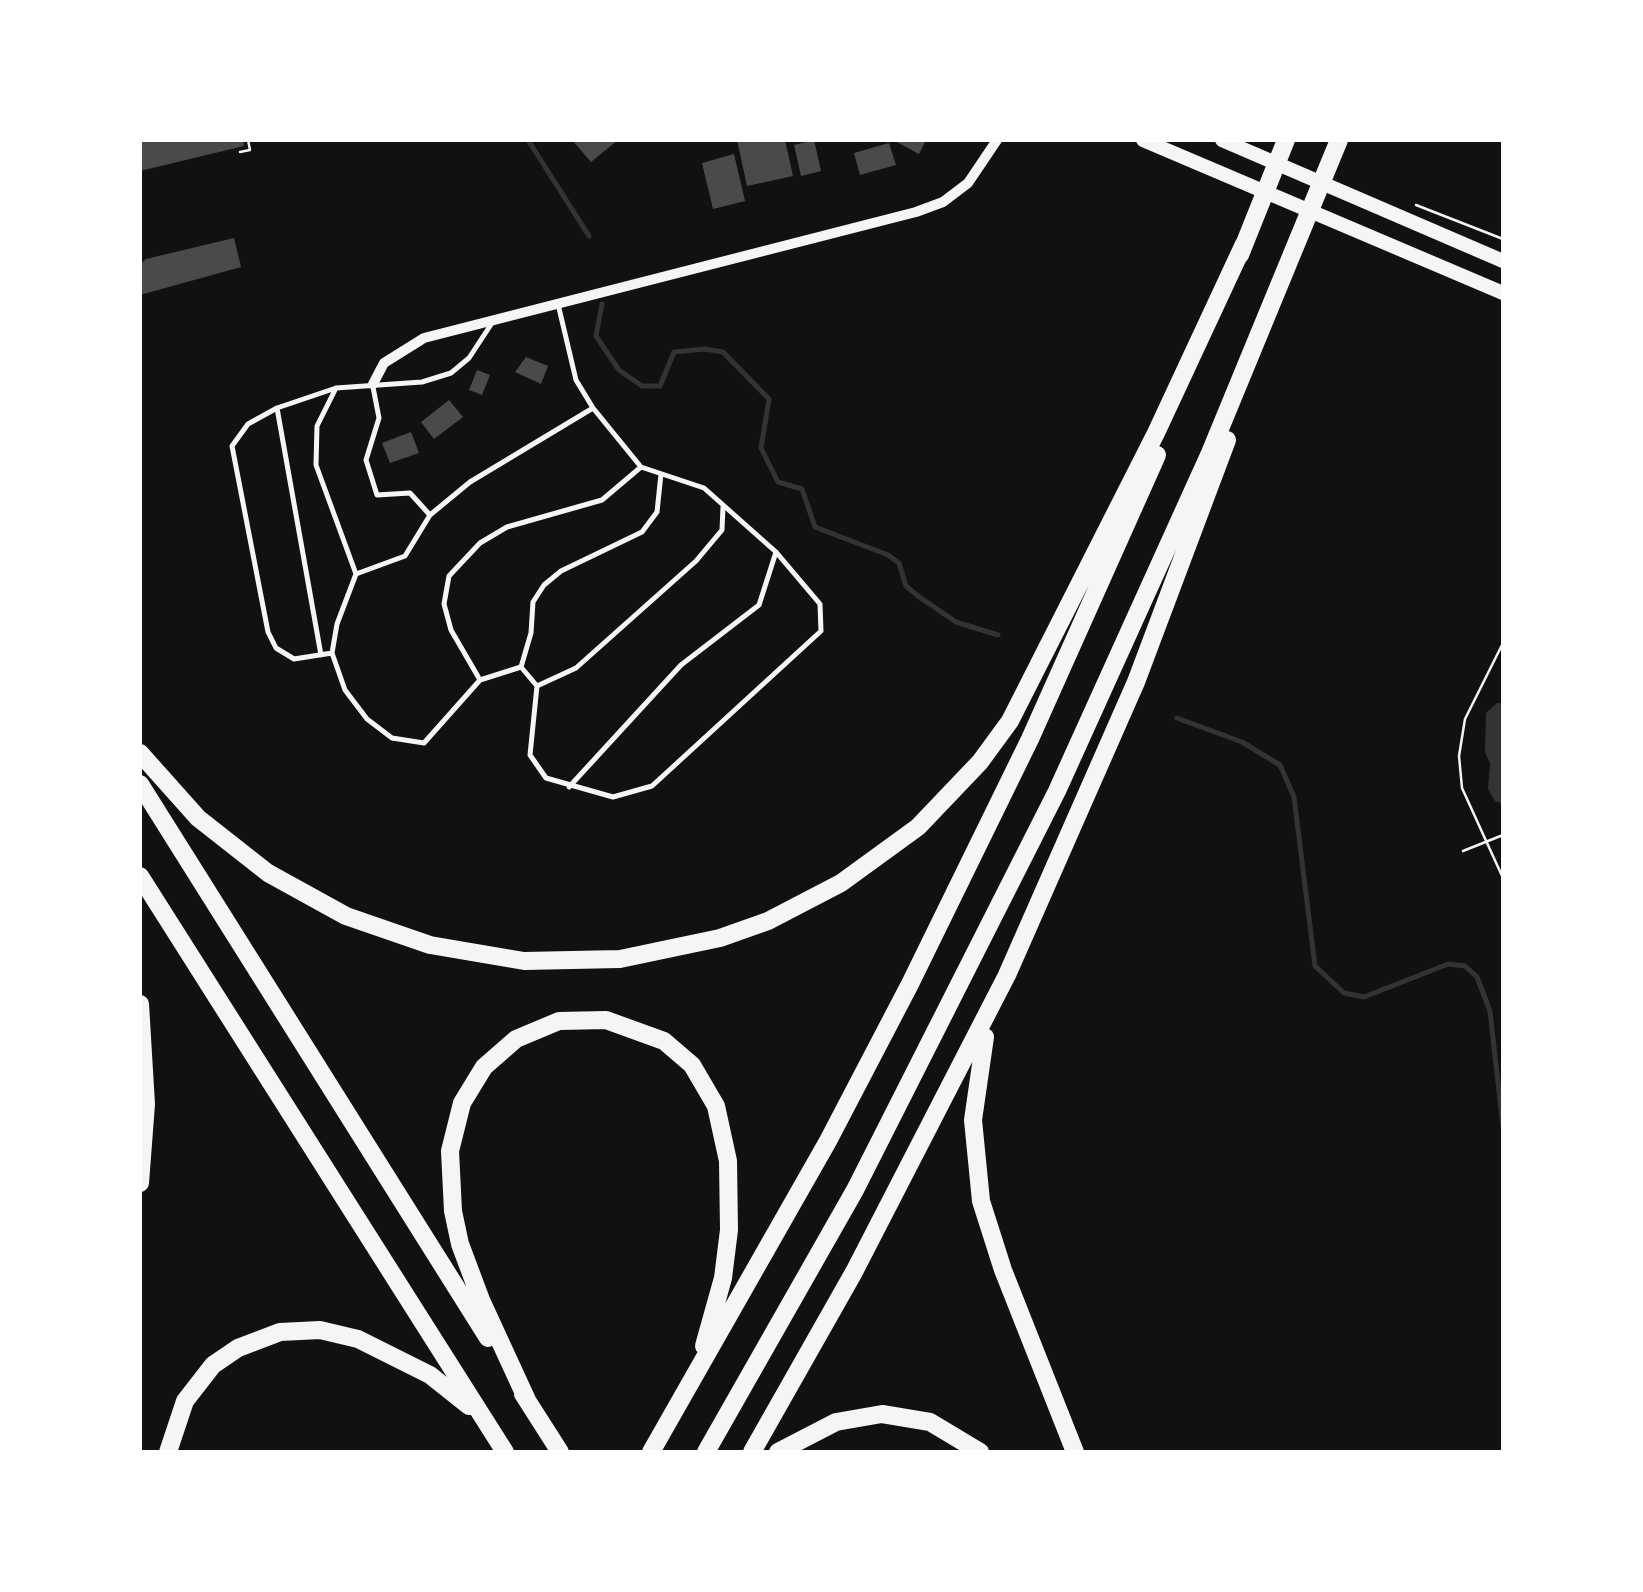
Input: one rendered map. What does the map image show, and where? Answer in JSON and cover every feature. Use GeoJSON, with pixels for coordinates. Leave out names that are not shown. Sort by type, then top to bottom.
{"type":"FeatureCollection","features":[{"type":"Feature","properties":{"kind":"highway"},"geometry":{"type":"LineString","coordinates":[[651,1452],[828,1141],[990,822],[1112,560],[1286,140]]}},
{"type":"Feature","properties":{"kind":"highway"},"geometry":{"type":"LineString","coordinates":[[706,1452],[855,1190],[1020,869],[1135,623],[1339,140]]}},
{"type":"Feature","properties":{"kind":"highway"},"geometry":{"type":"LineString","coordinates":[[140,754],[198,818],[268,873],[346,916],[430,945],[524,960],[620,959],[720,938],[768,921],[841,884],[918,827],[980,762],[1010,721],[1129,487],[1244,244]]}},
{"type":"Feature","properties":{"kind":"highway"},"geometry":{"type":"LineString","coordinates":[[752,1452],[871,1241],[1007,975],[1136,682],[1192,538],[1280,282]]}},
{"type":"Feature","properties":{"kind":"highway"},"geometry":{"type":"LineString","coordinates":[[140,784],[560,1452]]}},
{"type":"Feature","properties":{"kind":"highway"},"geometry":{"type":"LineString","coordinates":[[140,876],[505,1452]]}},
{"type":"Feature","properties":{"kind":"highway"},"geometry":{"type":"LineString","coordinates":[[1007,975],[983,1044],[976,1080],[975,1161],[990,1235],[1075,1452]]}},
{"type":"Feature","properties":{"kind":"highway"},"geometry":{"type":"LineString","coordinates":[[140,1004],[146,1104],[140,1183]]}},
{"type":"Feature","properties":{"kind":"highway"},"geometry":{"type":"LineString","coordinates":[[527,1400],[480,1300],[460,1244],[450,1181],[454,1126],[472,1082],[516,1039],[559,1021],[606,1020],[643,1030],[679,1052],[706,1084],[722,1124],[730,1196],[723,1278],[701,1356],[672,1418]]}},
{"type":"Feature","properties":{"kind":"highway"},"geometry":{"type":"LineString","coordinates":[[168,1452],[186,1401],[213,1365],[256,1339],[300,1330],[344,1335],[398,1356],[454,1392],[494,1434]]}},
{"type":"Feature","properties":{"kind":"highway"},"geometry":{"type":"LineString","coordinates":[[778,1452],[836,1422],[882,1414],[930,1422],[980,1452]]}},
{"type":"Feature","properties":{"kind":"main road"},"geometry":{"type":"LineString","coordinates":[[1144,140],[1503,293]]}},
{"type":"Feature","properties":{"kind":"main road"},"geometry":{"type":"LineString","coordinates":[[1222,140],[1503,261]]}},
{"type":"Feature","properties":{"kind":"street"},"geometry":{"type":"LineString","coordinates":[[373,384],[384,363],[424,338],[943,202],[968,182],[998,140]]}},
{"type":"Feature","properties":{"kind":"lane"},"geometry":{"type":"LineString","coordinates":[[521,668],[537,686],[530,755],[546,778],[613,797],[652,786],[820,631],[820,604],[776,552],[704,488],[641,467],[593,408],[576,380],[558,304]]}},
{"type":"Feature","properties":{"kind":"lane"},"geometry":{"type":"LineString","coordinates":[[332,653],[294,659],[276,648],[268,632],[232,446],[248,424],[276,408],[336,388],[422,382],[450,373],[469,358],[493,320]]}},
{"type":"Feature","properties":{"kind":"lane"},"geometry":{"type":"LineString","coordinates":[[373,384],[380,418],[366,460],[377,494],[410,493],[430,515]]}},
{"type":"Feature","properties":{"kind":"lane"},"geometry":{"type":"LineString","coordinates":[[336,388],[318,426],[316,465],[356,574],[337,624],[332,653],[346,690],[367,719],[392,738],[424,743],[480,680],[521,668]]}},
{"type":"Feature","properties":{"kind":"lane"},"geometry":{"type":"LineString","coordinates":[[276,408],[321,655]]}},
{"type":"Feature","properties":{"kind":"lane"},"geometry":{"type":"LineString","coordinates":[[356,574],[406,556],[430,515],[470,482],[593,408]]}},
{"type":"Feature","properties":{"kind":"lane"},"geometry":{"type":"LineString","coordinates":[[480,680],[451,630],[444,604],[450,576],[480,543],[507,527],[602,500],[641,467]]}},
{"type":"Feature","properties":{"kind":"lane"},"geometry":{"type":"LineString","coordinates":[[521,668],[531,633],[533,602],[544,585],[560,571],[642,532],[657,512],[661,474]]}},
{"type":"Feature","properties":{"kind":"lane"},"geometry":{"type":"LineString","coordinates":[[537,686],[576,668],[696,561],[722,530],[723,505]]}},
{"type":"Feature","properties":{"kind":"lane"},"geometry":{"type":"LineString","coordinates":[[569,787],[681,665],[759,605],[776,552]]}},
{"type":"Feature","properties":{"kind":"path"},"geometry":{"type":"LineString","coordinates":[[240,152],[250,150],[248,140]]}},
{"type":"Feature","properties":{"kind":"path"},"geometry":{"type":"LineString","coordinates":[[1408,203],[1503,240]]}},
{"type":"Feature","properties":{"kind":"path"},"geometry":{"type":"LineString","coordinates":[[1503,642],[1466,719],[1459,756],[1462,788],[1503,878]]}},
{"type":"Feature","properties":{"kind":"path"},"geometry":{"type":"LineString","coordinates":[[1463,852],[1503,835]]}},
{"type":"Feature","properties":{"kind":"shaded area"},"geometry":{"type":"Polygon","coordinates":[[[1497,703],[1503,703],[1503,804],[1495,801],[1488,789],[1490,763],[1485,752],[1486,713],[1497,703]]]}},
{"type":"Feature","properties":{"kind":"building"},"geometry":{"type":"Polygon","coordinates":[[[140,140],[243,140],[244,146],[140,171],[140,140]]]}},
{"type":"Feature","properties":{"kind":"building"},"geometry":{"type":"Polygon","coordinates":[[[572,140],[618,140],[591,162],[572,140]]]}},
{"type":"Feature","properties":{"kind":"building"},"geometry":{"type":"Polygon","coordinates":[[[737,140],[785,140],[793,176],[747,186],[737,140]]]}},
{"type":"Feature","properties":{"kind":"building"},"geometry":{"type":"Polygon","coordinates":[[[814,140],[821,171],[801,176],[794,145],[814,140]]]}},
{"type":"Feature","properties":{"kind":"building"},"geometry":{"type":"Polygon","coordinates":[[[893,140],[926,140],[919,154],[893,140]]]}},
{"type":"Feature","properties":{"kind":"building"},"geometry":{"type":"Polygon","coordinates":[[[889,143],[896,165],[860,175],[854,153],[889,143]]]}},
{"type":"Feature","properties":{"kind":"building"},"geometry":{"type":"Polygon","coordinates":[[[734,154],[745,201],[713,209],[702,163],[734,154]]]}},
{"type":"Feature","properties":{"kind":"building"},"geometry":{"type":"Polygon","coordinates":[[[234,238],[241,267],[140,295],[140,264],[146,259],[234,238]]]}},
{"type":"Feature","properties":{"kind":"building"},"geometry":{"type":"Polygon","coordinates":[[[526,357],[548,366],[541,384],[515,372],[526,357]]]}},
{"type":"Feature","properties":{"kind":"building"},"geometry":{"type":"Polygon","coordinates":[[[477,370],[490,375],[482,395],[469,390],[477,370]]]}},
{"type":"Feature","properties":{"kind":"building"},"geometry":{"type":"Polygon","coordinates":[[[449,400],[463,417],[434,439],[421,422],[449,400]]]}},
{"type":"Feature","properties":{"kind":"building"},"geometry":{"type":"Polygon","coordinates":[[[411,432],[419,453],[390,463],[382,443],[411,432]]]}},
{"type":"Feature","properties":{"kind":"waterway"},"geometry":{"type":"LineString","coordinates":[[528,140],[589,236]]}},
{"type":"Feature","properties":{"kind":"waterway"},"geometry":{"type":"LineString","coordinates":[[602,304],[596,336],[619,370],[642,386],[660,386],[674,352],[723,352],[769,399],[761,448],[778,482],[802,489],[815,527],[888,555],[899,563],[906,586],[918,596],[956,622],[998,635]]}},
{"type":"Feature","properties":{"kind":"waterway"},"geometry":{"type":"LineString","coordinates":[[1177,718],[1242,742],[1280,765],[1294,797],[1315,966],[1344,993],[1364,997],[1448,964],[1465,966],[1477,977],[1490,1011],[1503,1127]]}}]}
